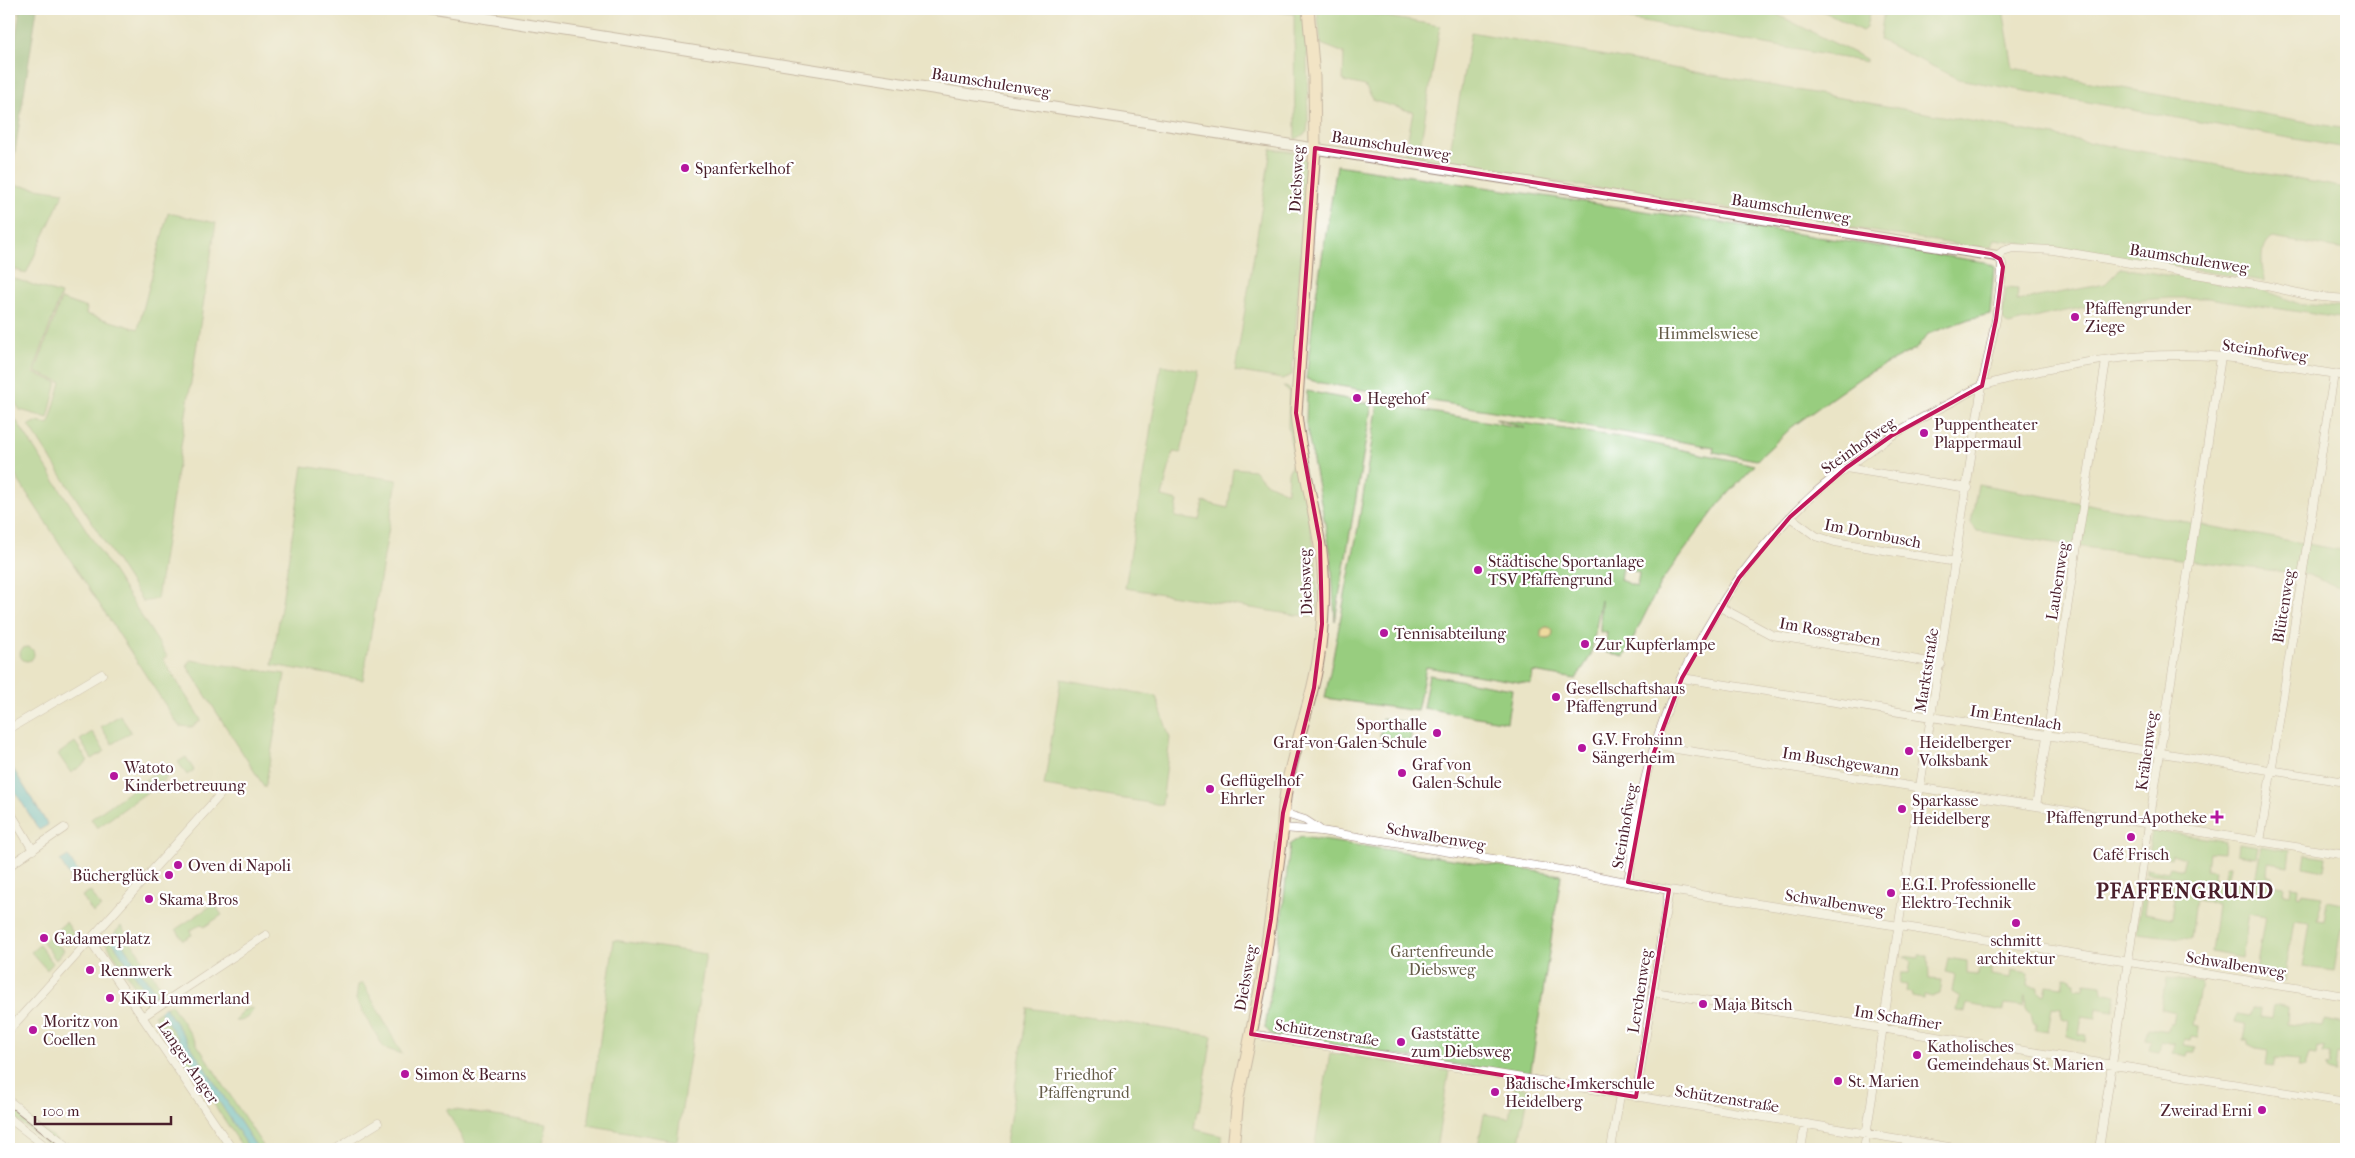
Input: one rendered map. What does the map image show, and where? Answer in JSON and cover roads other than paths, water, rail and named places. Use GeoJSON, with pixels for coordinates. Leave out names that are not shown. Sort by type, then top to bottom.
{"type":"FeatureCollection","features":[{"type":"Feature","properties":{"kind":"main road","name":"Diebsweg"},"geometry":{"type":"LineString","coordinates":[[1233,1149],[1238,1098],[1262,980],[1287,828],[1283,813],[1291,773],[1314,688],[1322,624],[1323,586],[1320,542],[1296,413],[1315,148],[1314,77],[1308,9]]}},
{"type":"Feature","properties":{"kind":"street","name":"Baumschulenweg"},"geometry":{"type":"LineString","coordinates":[[428,9],[1997,256],[2002,251],[2013,248],[2053,250],[2267,286],[2311,296],[2346,299]]}},
{"type":"Feature","properties":{"kind":"street","name":"Marktstraße"},"geometry":{"type":"LineString","coordinates":[[1864,1149],[1922,788],[1982,386],[1996,320],[2002,273],[2002,263],[1997,256]]}},
{"type":"Feature","properties":{"kind":"street","name":"Steinhofweg"},"geometry":{"type":"LineString","coordinates":[[1628,882],[1642,793],[1657,746],[1682,678],[1720,608],[1751,562],[1790,517],[1846,468],[1891,436],[1982,386],[2049,370],[2106,361],[2157,356],[2221,357],[2346,376]]}},
{"type":"Feature","properties":{"kind":"street","name":"Krähenweg"},"geometry":{"type":"LineString","coordinates":[[2098,1149],[2126,961],[2150,824],[2221,357]]}},
{"type":"Feature","properties":{"kind":"street","name":"Laubenweg"},"geometry":{"type":"LineString","coordinates":[[2036,806],[2106,361]]}},
{"type":"Feature","properties":{"kind":"street","name":"Blütenweg"},"geometry":{"type":"LineString","coordinates":[[2260,842],[2334,374]]}},
{"type":"Feature","properties":{"kind":"street"},"geometry":{"type":"LineString","coordinates":[[1846,468],[1968,488]]}},
{"type":"Feature","properties":{"kind":"street","name":"Im Dornbusch"},"geometry":{"type":"LineString","coordinates":[[1790,517],[1816,536],[1835,542],[1956,562]]}},
{"type":"Feature","properties":{"kind":"street","name":"Im Rossgraben"},"geometry":{"type":"LineString","coordinates":[[1720,608],[1772,635],[1941,664]]}},
{"type":"Feature","properties":{"kind":"street"},"geometry":{"type":"LineString","coordinates":[[9,729],[102,674]]}},
{"type":"Feature","properties":{"kind":"street","name":"Im Entenlach"},"geometry":{"type":"LineString","coordinates":[[1682,678],[2346,782]]}},
{"type":"Feature","properties":{"kind":"street","name":"Im Buschgewann"},"geometry":{"type":"LineString","coordinates":[[1657,746],[2346,856]]}},
{"type":"Feature","properties":{"kind":"street"},"geometry":{"type":"LineString","coordinates":[[9,1030],[219,796]]}},
{"type":"Feature","properties":{"kind":"street"},"geometry":{"type":"LineString","coordinates":[[9,810],[33,850]]}},
{"type":"Feature","properties":{"kind":"street","name":"Schwalbenweg"},"geometry":{"type":"LineString","coordinates":[[1283,813],[1305,820],[1321,830]]}},
{"type":"Feature","properties":{"kind":"street"},"geometry":{"type":"LineString","coordinates":[[9,866],[64,828]]}},
{"type":"Feature","properties":{"kind":"street","name":"Schwalbenweg"},"geometry":{"type":"LineString","coordinates":[[1287,828],[1321,830],[1669,890],[2346,996]]}},
{"type":"Feature","properties":{"kind":"street","name":"Lerchenweg"},"geometry":{"type":"LineString","coordinates":[[1636,1097],[1669,890]]}},
{"type":"Feature","properties":{"kind":"street"},"geometry":{"type":"LineString","coordinates":[[142,1017],[266,934]]}},
{"type":"Feature","properties":{"kind":"street","name":"Langer Anger"},"geometry":{"type":"LineString","coordinates":[[90,940],[232,1149]]}},
{"type":"Feature","properties":{"kind":"street","name":"Im Schaffner"},"geometry":{"type":"LineString","coordinates":[[1654,992],[2346,1102]]}},
{"type":"Feature","properties":{"kind":"street","name":"Schützenstraße"},"geometry":{"type":"LineString","coordinates":[[1251,1034],[1926,1146],[1962,1149]]}},
{"type":"Feature","properties":{"kind":"street"},"geometry":{"type":"LineString","coordinates":[[1612,1149],[1620,1095]]}},
{"type":"Feature","properties":{"kind":"street"},"geometry":{"type":"LineString","coordinates":[[9,1101],[71,1149]]}},
{"type":"Feature","properties":{"kind":"street"},"geometry":{"type":"LineString","coordinates":[[9,1118],[49,1149]]}},
{"type":"Feature","properties":{"kind":"street"},"geometry":{"type":"LineString","coordinates":[[336,1149],[378,1123]]}},
{"type":"Feature","properties":{"kind":"street"},"geometry":{"type":"LineString","coordinates":[[1801,1149],[1805,1125]]}},
{"type":"Feature","properties":{"kind":"water"},"geometry":{"type":"Polygon","coordinates":[[[9,762],[48,825],[39,830],[9,782],[9,762]]]}},
{"type":"Feature","properties":{"kind":"water"},"geometry":{"type":"Polygon","coordinates":[[[68,856],[83,880],[75,885],[60,861],[68,856]]]}},
{"type":"Feature","properties":{"kind":"water"},"geometry":{"type":"Polygon","coordinates":[[[115,933],[159,998],[153,1002],[110,938],[115,933]]]}},
{"type":"Feature","properties":{"kind":"water"},"geometry":{"type":"Polygon","coordinates":[[[165,1007],[258,1149],[250,1149],[160,1011],[165,1007]]]}},
{"type":"Feature","properties":{"kind":"tram line"},"geometry":{"type":"LineString","coordinates":[[9,1106],[64,1149]]}},
{"type":"Feature","properties":{"kind":"place","name":"Spanferkelhof"},"geometry":{"type":"Point","coordinates":[685,168]}},
{"type":"Feature","properties":{"kind":"place","name":"Pfaffengrunder Ziege"},"geometry":{"type":"Point","coordinates":[2075,317]}},
{"type":"Feature","properties":{"kind":"place","name":"Hegehof"},"geometry":{"type":"Point","coordinates":[1357,398]}},
{"type":"Feature","properties":{"kind":"place","name":"Puppentheater Plappermaul"},"geometry":{"type":"Point","coordinates":[1924,433]}},
{"type":"Feature","properties":{"kind":"place","name":"Städtische Sportanlage TSV Pfaffengrund"},"geometry":{"type":"Point","coordinates":[1478,570]}},
{"type":"Feature","properties":{"kind":"place","name":"Tennisabteilung"},"geometry":{"type":"Point","coordinates":[1384,633]}},
{"type":"Feature","properties":{"kind":"place","name":"Zur Kupferlampe"},"geometry":{"type":"Point","coordinates":[1585,644]}},
{"type":"Feature","properties":{"kind":"place","name":"Gesellschaftshaus Pfaffengrund"},"geometry":{"type":"Point","coordinates":[1556,697]}},
{"type":"Feature","properties":{"kind":"place","name":"Sporthalle Graf-von-Galen-Schule"},"geometry":{"type":"Point","coordinates":[1437,733]}},
{"type":"Feature","properties":{"kind":"place","name":"G.V. Frohsinn Sängerheim"},"geometry":{"type":"Point","coordinates":[1582,748]}},
{"type":"Feature","properties":{"kind":"place","name":"Heidelberger Volksbank"},"geometry":{"type":"Point","coordinates":[1909,751]}},
{"type":"Feature","properties":{"kind":"place","name":"Graf von Galen-Schule"},"geometry":{"type":"Point","coordinates":[1402,773]}},
{"type":"Feature","properties":{"kind":"place","name":"Watoto Kinderbetreuung"},"geometry":{"type":"Point","coordinates":[114,776]}},
{"type":"Feature","properties":{"kind":"place","name":"Geflügelhof Ehrler"},"geometry":{"type":"Point","coordinates":[1210,789]}},
{"type":"Feature","properties":{"kind":"place","name":"Sparkasse Heidelberg"},"geometry":{"type":"Point","coordinates":[1902,809]}},
{"type":"Feature","properties":{"kind":"place","name":"Pfaffengrund-Apotheke"},"geometry":{"type":"Point","coordinates":[2217,817]}},
{"type":"Feature","properties":{"kind":"place","name":"Café Frisch"},"geometry":{"type":"Point","coordinates":[2131,837]}},
{"type":"Feature","properties":{"kind":"place","name":"Oven di Napoli"},"geometry":{"type":"Point","coordinates":[178,865]}},
{"type":"Feature","properties":{"kind":"place","name":"Bücherglück"},"geometry":{"type":"Point","coordinates":[169,875]}},
{"type":"Feature","properties":{"kind":"place","name":"E.G.I. Professionelle Elektro-Technik"},"geometry":{"type":"Point","coordinates":[1891,893]}},
{"type":"Feature","properties":{"kind":"place","name":"Skama Bros"},"geometry":{"type":"Point","coordinates":[149,899]}},
{"type":"Feature","properties":{"kind":"place","name":"schmitt architektur"},"geometry":{"type":"Point","coordinates":[2016,923]}},
{"type":"Feature","properties":{"kind":"place","name":"Gadamerplatz"},"geometry":{"type":"Point","coordinates":[44,938]}},
{"type":"Feature","properties":{"kind":"place","name":"Rennwerk"},"geometry":{"type":"Point","coordinates":[90,970]}},
{"type":"Feature","properties":{"kind":"place","name":"KiKu Lummerland"},"geometry":{"type":"Point","coordinates":[110,998]}},
{"type":"Feature","properties":{"kind":"place","name":"Maja Bitsch"},"geometry":{"type":"Point","coordinates":[1703,1004]}},
{"type":"Feature","properties":{"kind":"place","name":"Moritz von Coellen"},"geometry":{"type":"Point","coordinates":[33,1030]}},
{"type":"Feature","properties":{"kind":"place","name":"Gaststätte zum Diebsweg"},"geometry":{"type":"Point","coordinates":[1401,1042]}},
{"type":"Feature","properties":{"kind":"place","name":"Katholisches Gemeindehaus St. Marien"},"geometry":{"type":"Point","coordinates":[1917,1055]}},
{"type":"Feature","properties":{"kind":"place","name":"Simon & Bearns"},"geometry":{"type":"Point","coordinates":[405,1074]}},
{"type":"Feature","properties":{"kind":"place","name":"St. Marien"},"geometry":{"type":"Point","coordinates":[1838,1081]}},
{"type":"Feature","properties":{"kind":"place","name":"Badische Imkerschule Heidelberg"},"geometry":{"type":"Point","coordinates":[1495,1092]}},
{"type":"Feature","properties":{"kind":"place","name":"Zweirad Erni"},"geometry":{"type":"Point","coordinates":[2262,1110]}},
{"type":"Feature","properties":{"kind":"district","name":"PFAFFENGRUND"},"geometry":{"type":"Point","coordinates":[2185,891]}},
{"type":"Feature","properties":{"kind":"park label","name":"Himmelswiese"},"geometry":{"type":"Point","coordinates":[1708,333]}},
{"type":"Feature","properties":{"kind":"park label","name":"Gartenfreunde Diebsweg"},"geometry":{"type":"Point","coordinates":[1442,960]}},
{"type":"Feature","properties":{"kind":"park label","name":"Friedhof Pfaffengrund"},"geometry":{"type":"Point","coordinates":[1084,1083]}}]}
